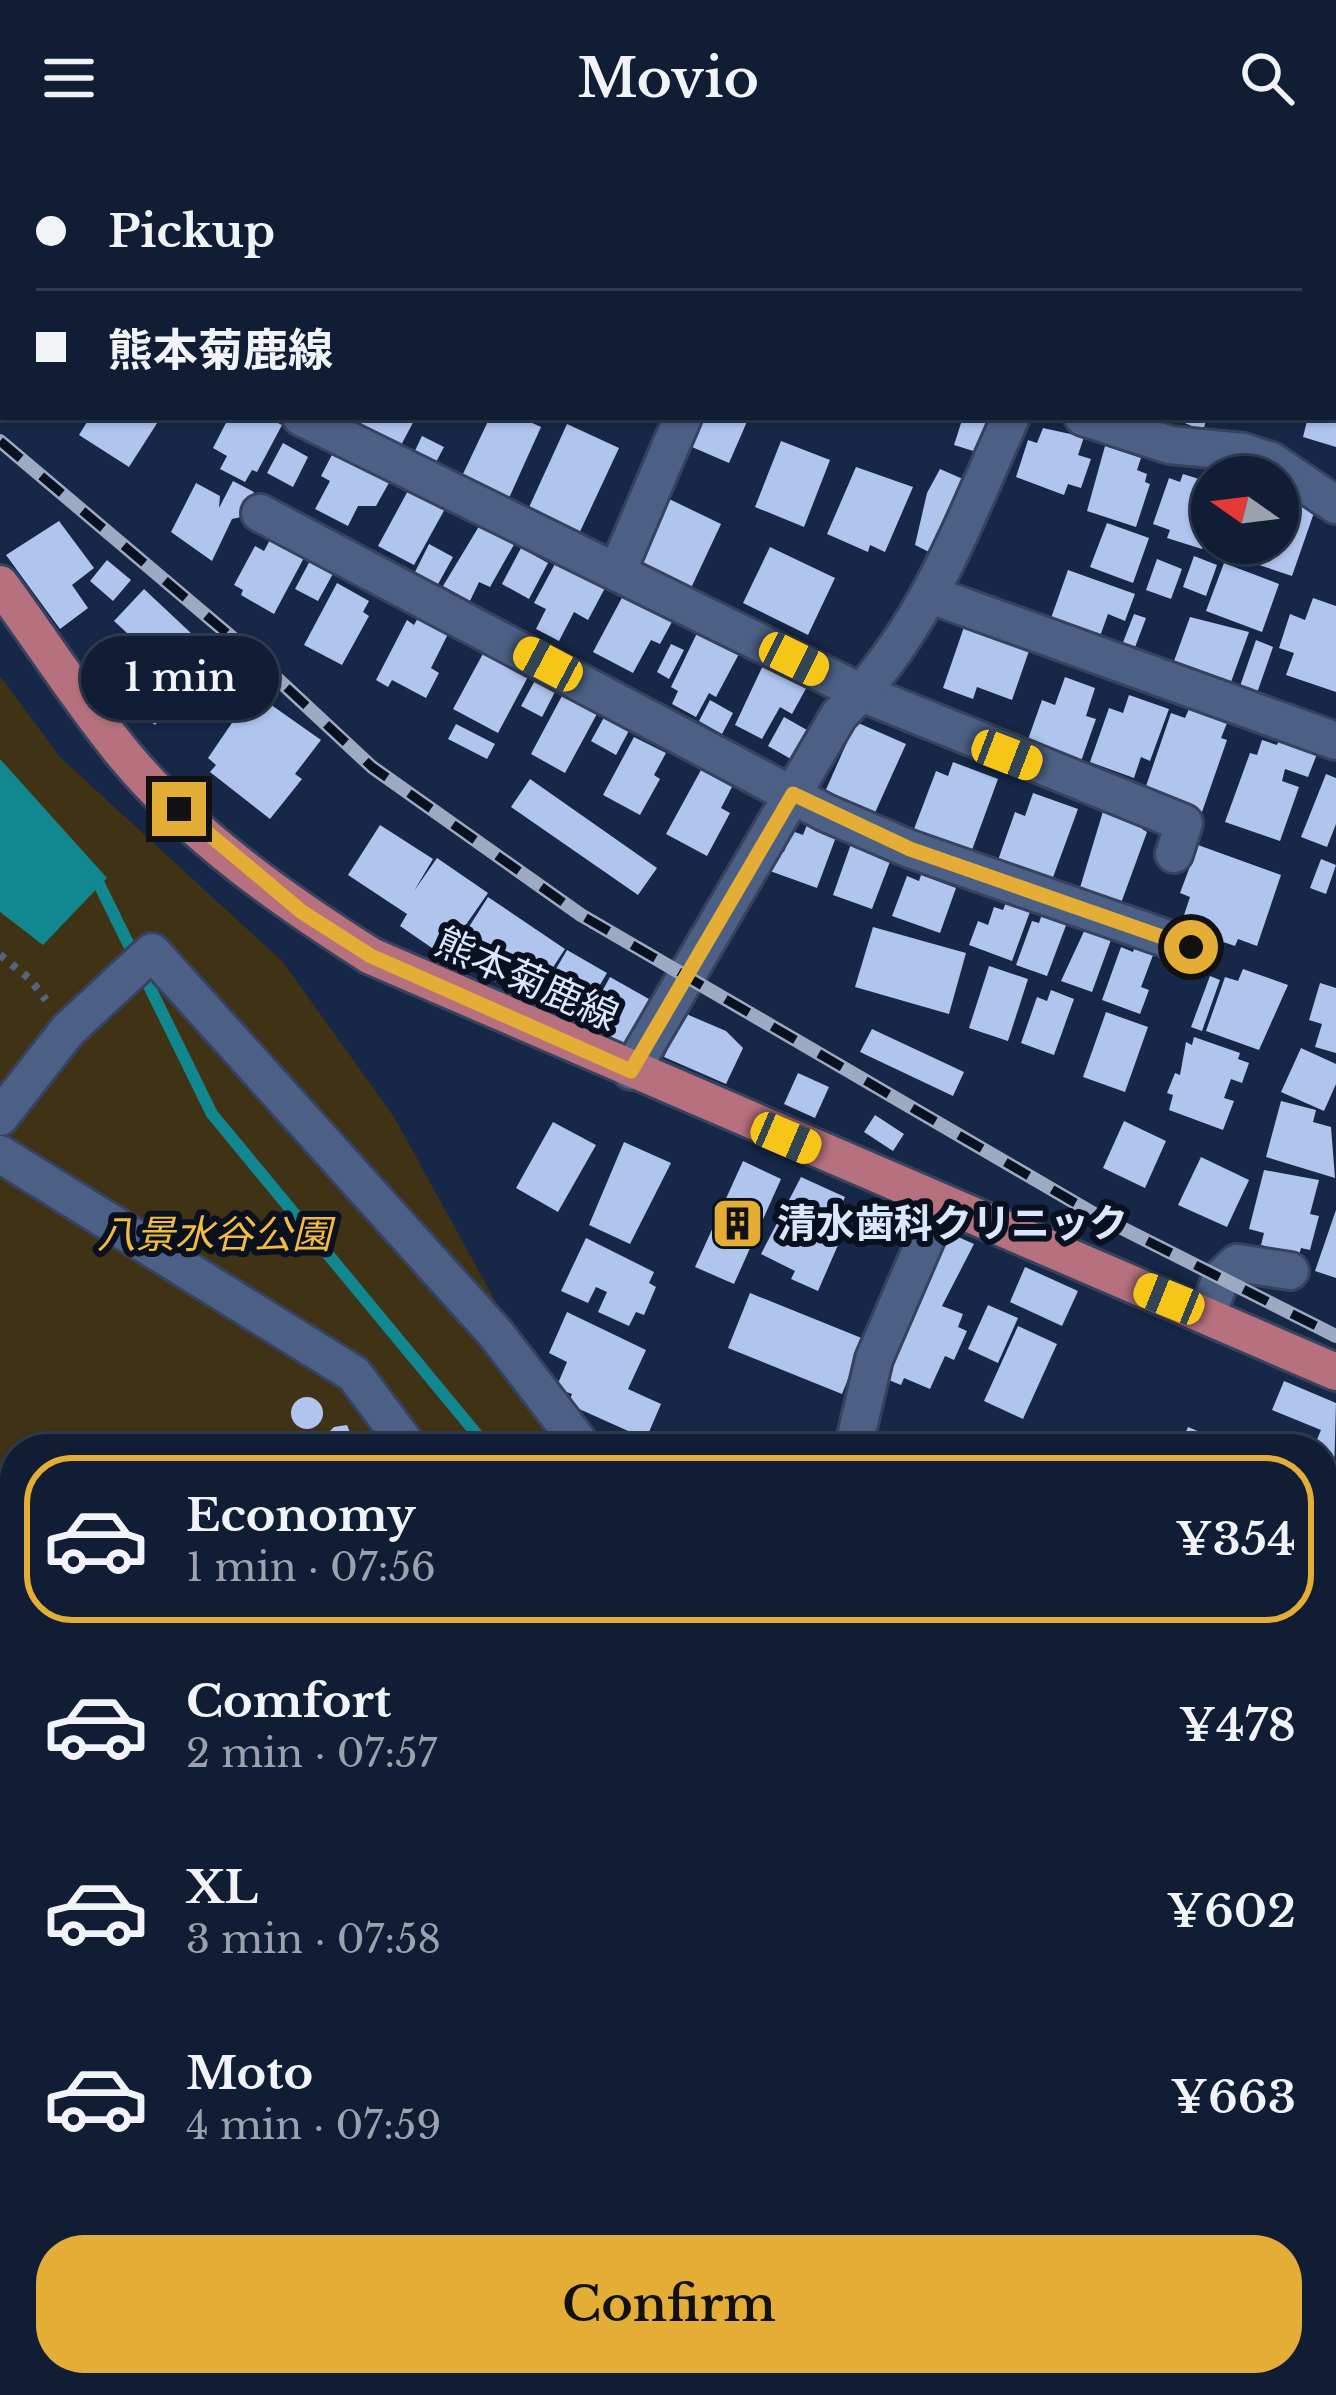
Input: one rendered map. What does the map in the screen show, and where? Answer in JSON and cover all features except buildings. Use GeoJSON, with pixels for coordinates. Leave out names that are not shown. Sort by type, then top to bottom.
{"type":"FeatureCollection","features":[{"type":"Feature","properties":{"kind":"main road","name":"熊本菊鹿線"},"geometry":{"type":"LineString","coordinates":[[0,584],[128,758],[206,834],[302,912],[371,956],[1336,1372]]}},
{"type":"Feature","properties":{"kind":"street"},"geometry":{"type":"LineString","coordinates":[[617,572],[682,420]]}},
{"type":"Feature","properties":{"kind":"street"},"geometry":{"type":"LineString","coordinates":[[631,1071],[839,715],[882,674],[931,595],[1010,420]]}},
{"type":"Feature","properties":{"kind":"street"},"geometry":{"type":"LineString","coordinates":[[1092,420],[1170,445],[1253,456]]}},
{"type":"Feature","properties":{"kind":"street"},"geometry":{"type":"LineString","coordinates":[[325,422],[862,693],[1184,823],[1174,854]]}},
{"type":"Feature","properties":{"kind":"street"},"geometry":{"type":"LineString","coordinates":[[1299,469],[1336,467]]}},
{"type":"Feature","properties":{"kind":"street"},"geometry":{"type":"LineString","coordinates":[[1299,480],[1336,505]]}},
{"type":"Feature","properties":{"kind":"street"},"geometry":{"type":"LineString","coordinates":[[260,513],[793,794],[910,849],[1191,947]]}},
{"type":"Feature","properties":{"kind":"street"},"geometry":{"type":"LineString","coordinates":[[931,595],[1336,741]]}},
{"type":"Feature","properties":{"kind":"street"},"geometry":{"type":"LineString","coordinates":[[0,1117],[68,1030],[152,952],[496,1334],[573,1434]]}},
{"type":"Feature","properties":{"kind":"street"},"geometry":{"type":"LineString","coordinates":[[0,1154],[354,1374],[399,1434]]}},
{"type":"Feature","properties":{"kind":"street"},"geometry":{"type":"LineString","coordinates":[[856,1434],[874,1359],[941,1204]]}},
{"type":"Feature","properties":{"kind":"street"},"geometry":{"type":"LineString","coordinates":[[1207,1315],[1221,1278],[1238,1263],[1290,1271]]}},
{"type":"Feature","properties":{"kind":"path"},"geometry":{"type":"LineString","coordinates":[[0,955],[29,978],[68,1030]]}},
{"type":"Feature","properties":{"kind":"green space","name":"八景水谷公園"},"geometry":{"type":"Polygon","coordinates":[[[0,676],[60,757],[283,962],[394,1117],[545,1391],[589,1434],[0,1434],[0,676]]]}},
{"type":"Feature","properties":{"kind":"shaded area"},"geometry":{"type":"Polygon","coordinates":[[[0,759],[107,878],[43,945],[0,912],[0,759]]]}},
{"type":"Feature","properties":{"kind":"waterway"},"geometry":{"type":"LineString","coordinates":[[94,874],[212,1114],[477,1434]]}},
{"type":"Feature","properties":{"kind":"railway"},"geometry":{"type":"LineString","coordinates":[[0,441],[241,645],[372,767],[581,915],[1096,1215],[1336,1336]]}},
{"type":"Feature","properties":{"kind":"place","name":"清水歯科クリニック"},"geometry":{"type":"Point","coordinates":[738,1223]}},
{"type":"Feature","properties":{"kind":"route"},"geometry":{"type":"LineString","coordinates":[[179,809],[302,912],[371,956],[631,1071],[793,794],[910,849],[1191,947]]}}]}
